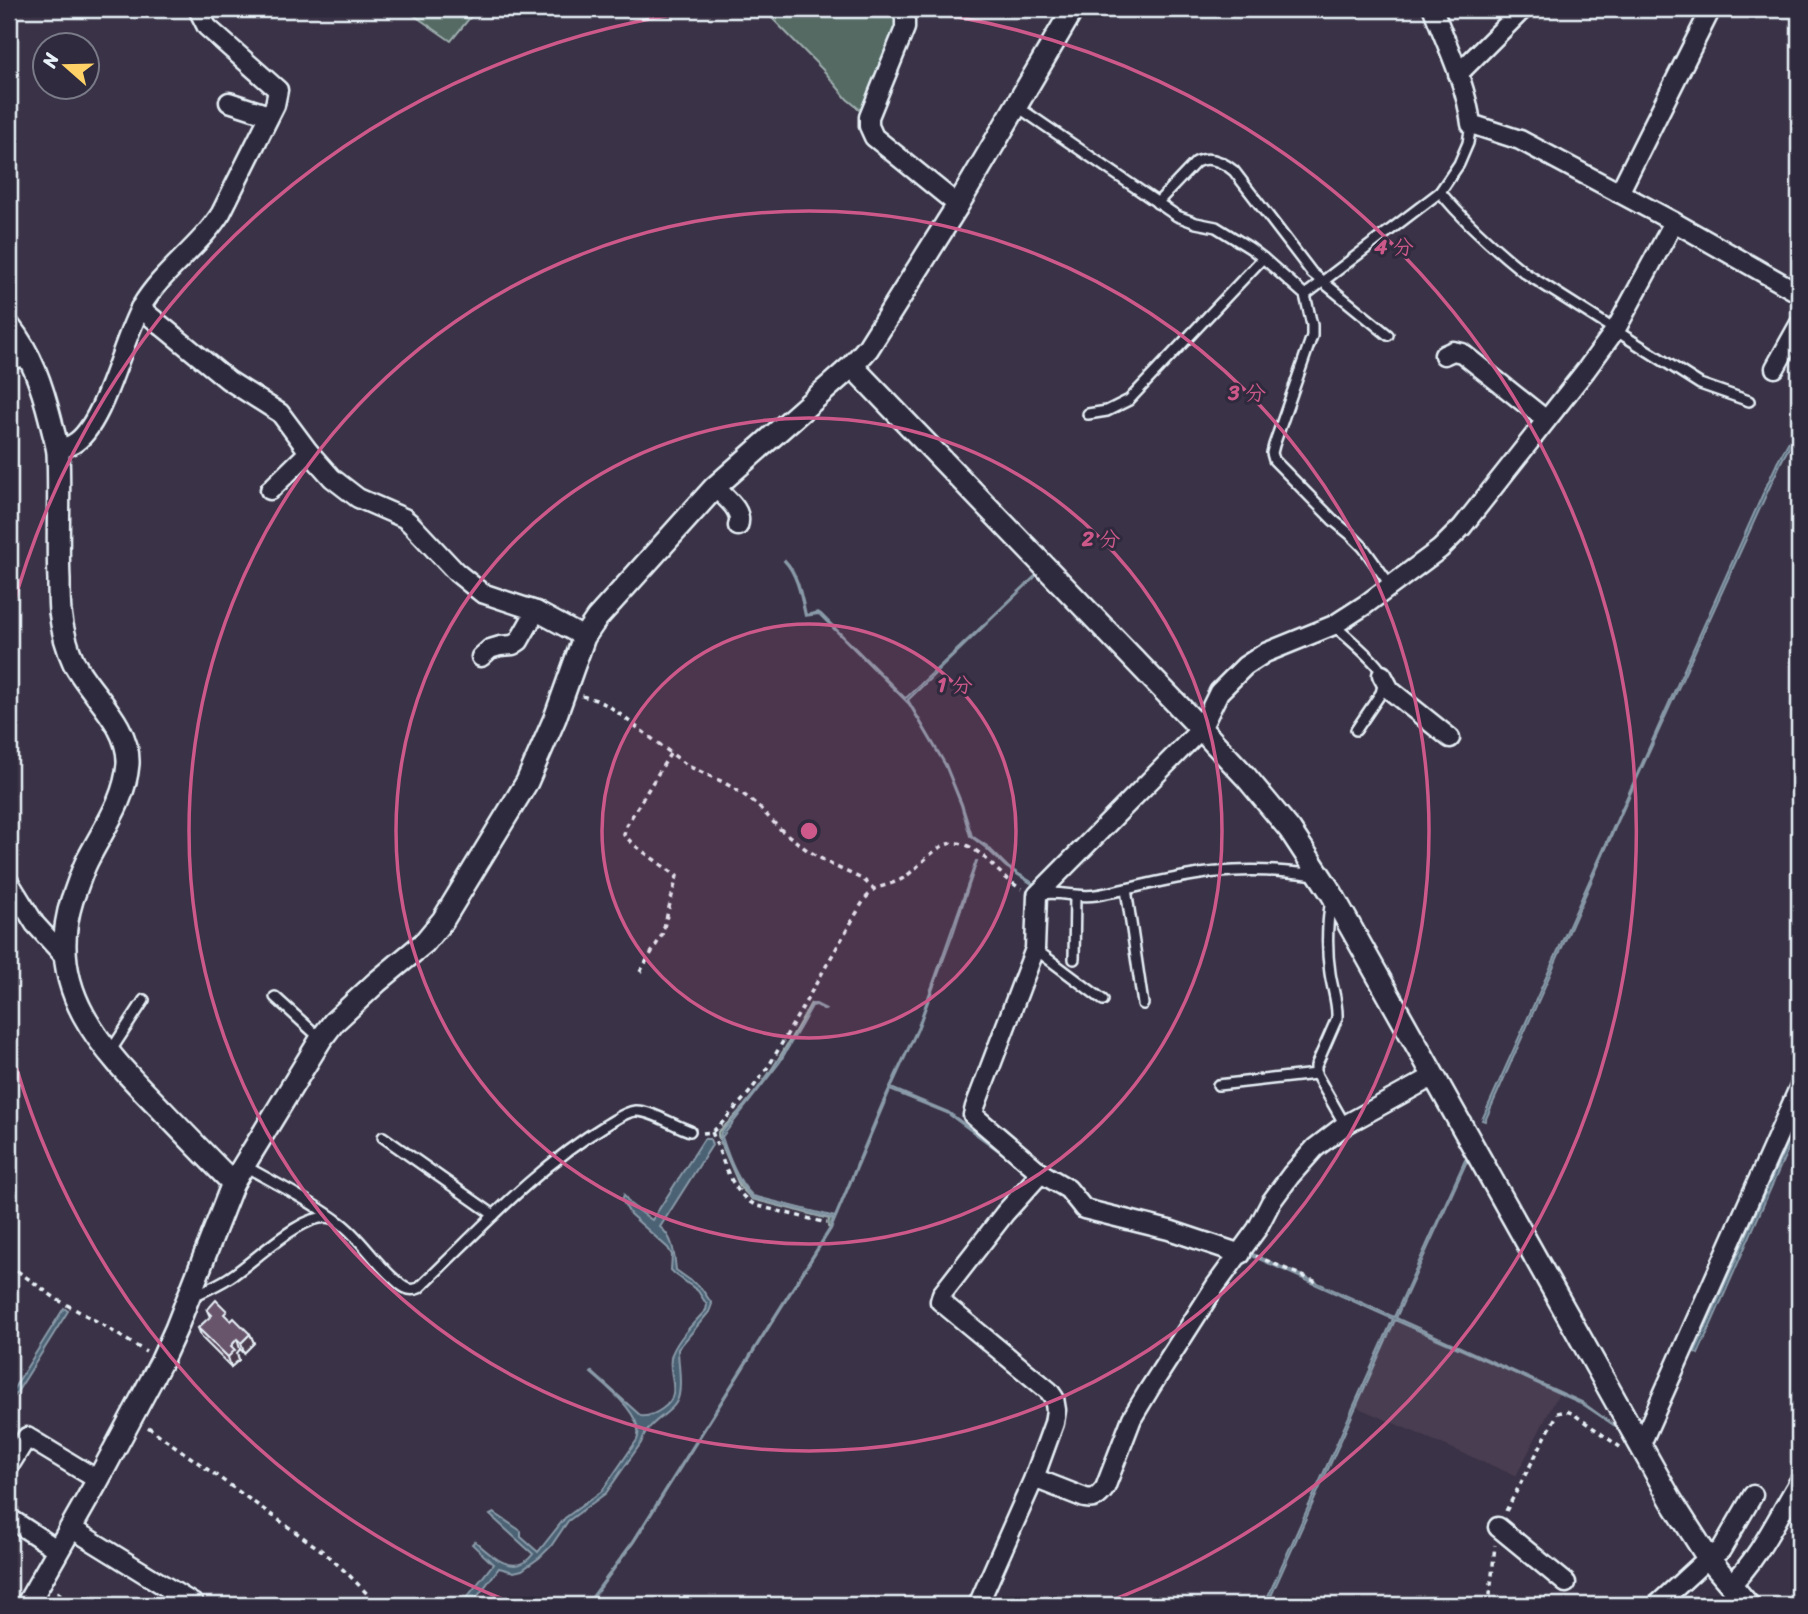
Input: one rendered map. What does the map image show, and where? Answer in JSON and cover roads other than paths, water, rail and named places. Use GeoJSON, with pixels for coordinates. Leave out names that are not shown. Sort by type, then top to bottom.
{"type":"FeatureCollection","features":[{"type":"Feature","properties":{"kind":"street"},"geometry":{"type":"LineString","coordinates":[[58,450],[74,444],[97,415],[140,308],[153,289],[211,229],[275,105],[278,90],[207,27],[198,9]]}},
{"type":"Feature","properties":{"kind":"street"},"geometry":{"type":"LineString","coordinates":[[901,9],[905,17],[905,28],[869,117],[869,126],[874,137],[958,205]]}},
{"type":"Feature","properties":{"kind":"street"},"geometry":{"type":"LineString","coordinates":[[27,1605],[161,1362],[239,1174],[334,1021],[424,943],[443,920],[527,782],[552,727],[584,637],[611,600],[715,487],[852,366],[880,333],[1073,9]]}},
{"type":"Feature","properties":{"kind":"street"},"geometry":{"type":"LineString","coordinates":[[1433,9],[1458,74],[1471,124],[1520,140],[1674,222],[1799,293]]}},
{"type":"Feature","properties":{"kind":"street"},"geometry":{"type":"LineString","coordinates":[[1458,74],[1523,9]]}},
{"type":"Feature","properties":{"kind":"street"},"geometry":{"type":"LineString","coordinates":[[1619,192],[1711,9]]}},
{"type":"Feature","properties":{"kind":"street"},"geometry":{"type":"LineString","coordinates":[[229,102],[269,115]]}},
{"type":"Feature","properties":{"kind":"street"},"geometry":{"type":"LineString","coordinates":[[1246,1255],[1195,1237],[1084,1209],[1068,1189],[1041,1172],[973,1115],[1035,950],[1037,895],[1201,729],[1219,691],[1245,666],[1265,653],[1334,625],[1440,550],[1462,527],[1616,329],[1674,222]]}},
{"type":"Feature","properties":{"kind":"street"},"geometry":{"type":"LineString","coordinates":[[140,308],[228,380],[280,413],[332,478],[358,498],[404,518],[468,583],[482,593],[536,611],[584,637]]}},
{"type":"Feature","properties":{"kind":"street"},"geometry":{"type":"LineString","coordinates":[[1775,368],[1799,325]]}},
{"type":"Feature","properties":{"kind":"street"},"geometry":{"type":"LineString","coordinates":[[9,326],[19,358],[47,406],[58,450],[57,548],[60,611],[66,637],[75,663],[116,722],[128,761],[120,802],[86,862],[65,931],[66,958],[76,1000],[86,1021],[131,1079],[239,1174]]}},
{"type":"Feature","properties":{"kind":"street"},"geometry":{"type":"LineString","coordinates":[[1444,355],[1453,351],[1462,353],[1546,419]]}},
{"type":"Feature","properties":{"kind":"street"},"geometry":{"type":"LineString","coordinates":[[852,366],[1201,729],[1290,830],[1326,885],[1434,1076],[1632,1447],[1709,1558],[1737,1593]]}},
{"type":"Feature","properties":{"kind":"street"},"geometry":{"type":"LineString","coordinates":[[270,490],[309,452]]}},
{"type":"Feature","properties":{"kind":"street"},"geometry":{"type":"LineString","coordinates":[[715,487],[738,512],[738,526]]}},
{"type":"Feature","properties":{"kind":"street"},"geometry":{"type":"LineString","coordinates":[[481,657],[490,649],[513,645],[519,641],[536,611]]}},
{"type":"Feature","properties":{"kind":"street"},"geometry":{"type":"LineString","coordinates":[[1382,675],[1390,690],[1450,738]]}},
{"type":"Feature","properties":{"kind":"street"},"geometry":{"type":"LineString","coordinates":[[9,882],[35,924],[66,958]]}},
{"type":"Feature","properties":{"kind":"street"},"geometry":{"type":"LineString","coordinates":[[1034,1478],[1085,1498],[1099,1496],[1105,1488],[1132,1418],[1216,1285],[1246,1255],[1271,1202],[1290,1175],[1315,1147],[1345,1125],[1434,1076]]}},
{"type":"Feature","properties":{"kind":"street"},"geometry":{"type":"LineString","coordinates":[[1632,1447],[1799,1087]]}},
{"type":"Feature","properties":{"kind":"street"},"geometry":{"type":"LineString","coordinates":[[978,1605],[1034,1478],[1054,1423],[1056,1409],[1054,1398],[1049,1391],[940,1301],[942,1294],[1005,1213],[1041,1172]]}},
{"type":"Feature","properties":{"kind":"street"},"geometry":{"type":"LineString","coordinates":[[9,1466],[27,1437],[98,1480]]}},
{"type":"Feature","properties":{"kind":"street"},"geometry":{"type":"LineString","coordinates":[[1737,1593],[1739,1577],[1799,1482]]}},
{"type":"Feature","properties":{"kind":"street"},"geometry":{"type":"LineString","coordinates":[[1657,1605],[1721,1550],[1753,1495]]}},
{"type":"Feature","properties":{"kind":"street"},"geometry":{"type":"LineString","coordinates":[[9,1518],[58,1550]]}},
{"type":"Feature","properties":{"kind":"street"},"geometry":{"type":"LineString","coordinates":[[1498,1527],[1566,1583]]}},
{"type":"Feature","properties":{"kind":"street"},"geometry":{"type":"LineString","coordinates":[[71,1528],[194,1604]]}},
{"type":"Feature","properties":{"kind":"lane"},"geometry":{"type":"LineString","coordinates":[[1016,106],[1177,216],[1216,227],[1250,247],[1305,295],[1312,336],[1274,445],[1274,460],[1363,547],[1391,586]]}},
{"type":"Feature","properties":{"kind":"lane"},"geometry":{"type":"LineString","coordinates":[[1305,295],[1440,192],[1459,164],[1468,143],[1471,124]]}},
{"type":"Feature","properties":{"kind":"lane"},"geometry":{"type":"LineString","coordinates":[[1157,202],[1201,159],[1225,164],[1234,171],[1312,273],[1388,335]]}},
{"type":"Feature","properties":{"kind":"lane"},"geometry":{"type":"LineString","coordinates":[[1440,192],[1452,207],[1525,272],[1700,384],[1749,401]]}},
{"type":"Feature","properties":{"kind":"lane"},"geometry":{"type":"LineString","coordinates":[[1088,414],[1107,411],[1129,400],[1263,258]]}},
{"type":"Feature","properties":{"kind":"lane"},"geometry":{"type":"LineString","coordinates":[[1334,625],[1376,665],[1382,675],[1384,686],[1381,693],[1356,730]]}},
{"type":"Feature","properties":{"kind":"lane"},"geometry":{"type":"LineString","coordinates":[[1037,895],[1051,892],[1075,896],[1093,895],[1219,872],[1302,873],[1326,885],[1327,944],[1330,975],[1338,1010],[1316,1066],[1316,1074],[1345,1125]]}},
{"type":"Feature","properties":{"kind":"lane"},"geometry":{"type":"LineString","coordinates":[[1126,889],[1143,1004]]}},
{"type":"Feature","properties":{"kind":"lane"},"geometry":{"type":"LineString","coordinates":[[1074,960],[1075,896]]}},
{"type":"Feature","properties":{"kind":"lane"},"geometry":{"type":"LineString","coordinates":[[1035,950],[1103,1000]]}},
{"type":"Feature","properties":{"kind":"lane"},"geometry":{"type":"LineString","coordinates":[[275,998],[321,1039]]}},
{"type":"Feature","properties":{"kind":"lane"},"geometry":{"type":"LineString","coordinates":[[109,1054],[144,1000]]}},
{"type":"Feature","properties":{"kind":"lane"},"geometry":{"type":"LineString","coordinates":[[1218,1085],[1316,1074]]}},
{"type":"Feature","properties":{"kind":"lane"},"geometry":{"type":"LineString","coordinates":[[239,1174],[290,1189],[320,1207],[349,1231],[381,1268],[411,1291],[419,1288],[494,1215],[561,1157],[589,1135],[627,1113],[644,1112],[690,1130]]}},
{"type":"Feature","properties":{"kind":"lane"},"geometry":{"type":"LineString","coordinates":[[383,1137],[494,1215]]}},
{"type":"Feature","properties":{"kind":"lane"},"geometry":{"type":"LineString","coordinates":[[186,1299],[229,1278],[278,1239],[298,1227],[319,1217],[334,1218]]}},
{"type":"Feature","properties":{"kind":"water"},"geometry":{"type":"Polygon","coordinates":[[[1799,423],[1799,429],[1781,462],[1631,792],[1485,1121],[1482,1120],[1761,498],[1799,423]]]}},
{"type":"Feature","properties":{"kind":"water"},"geometry":{"type":"Polygon","coordinates":[[[785,560],[796,578],[806,615],[818,612],[821,614],[905,698],[1035,576],[908,700],[946,765],[972,836],[1032,884],[1006,867],[970,836],[945,765],[909,704],[819,614],[805,616],[795,579],[785,560]]]}},
{"type":"Feature","properties":{"kind":"water"},"geometry":{"type":"Polygon","coordinates":[[[976,861],[918,1029],[891,1088],[948,1112],[1032,1174],[947,1113],[890,1090],[831,1229],[634,1542],[586,1605],[633,1541],[830,1228],[833,1219],[752,1198],[733,1170],[720,1139],[721,1133],[771,1072],[812,1004],[826,1009],[812,1006],[780,1062],[722,1137],[738,1176],[753,1196],[835,1217],[882,1104],[917,1029],[976,861]]]}},
{"type":"Feature","properties":{"kind":"water"},"geometry":{"type":"Polygon","coordinates":[[[1799,1117],[1799,1124],[1698,1354],[1695,1352],[1799,1117]]]}},
{"type":"Feature","properties":{"kind":"water"},"geometry":{"type":"Polygon","coordinates":[[[704,1139],[710,1139],[712,1145],[660,1227],[671,1241],[676,1270],[701,1288],[712,1304],[709,1312],[678,1349],[680,1383],[677,1400],[672,1408],[647,1430],[606,1493],[568,1521],[539,1558],[522,1570],[514,1572],[499,1568],[471,1605],[461,1605],[493,1564],[472,1544],[475,1541],[495,1558],[511,1565],[526,1561],[533,1554],[490,1515],[494,1513],[521,1531],[521,1537],[538,1552],[565,1518],[602,1491],[637,1440],[638,1431],[631,1412],[592,1372],[641,1416],[649,1416],[669,1403],[673,1390],[672,1354],[707,1305],[698,1291],[671,1270],[672,1255],[668,1248],[630,1214],[622,1200],[624,1195],[630,1204],[652,1220],[704,1139]]]}},
{"type":"Feature","properties":{"kind":"water"},"geometry":{"type":"Polygon","coordinates":[[[1465,1160],[1467,1161],[1396,1318],[1582,1402],[1615,1426],[1581,1403],[1395,1320],[1267,1605],[1264,1605],[1393,1319],[1252,1256],[1253,1254],[1394,1317],[1465,1160]]]}},
{"type":"Feature","properties":{"kind":"water"},"geometry":{"type":"Polygon","coordinates":[[[64,1308],[68,1311],[9,1405],[9,1396],[64,1308]]]}}]}
